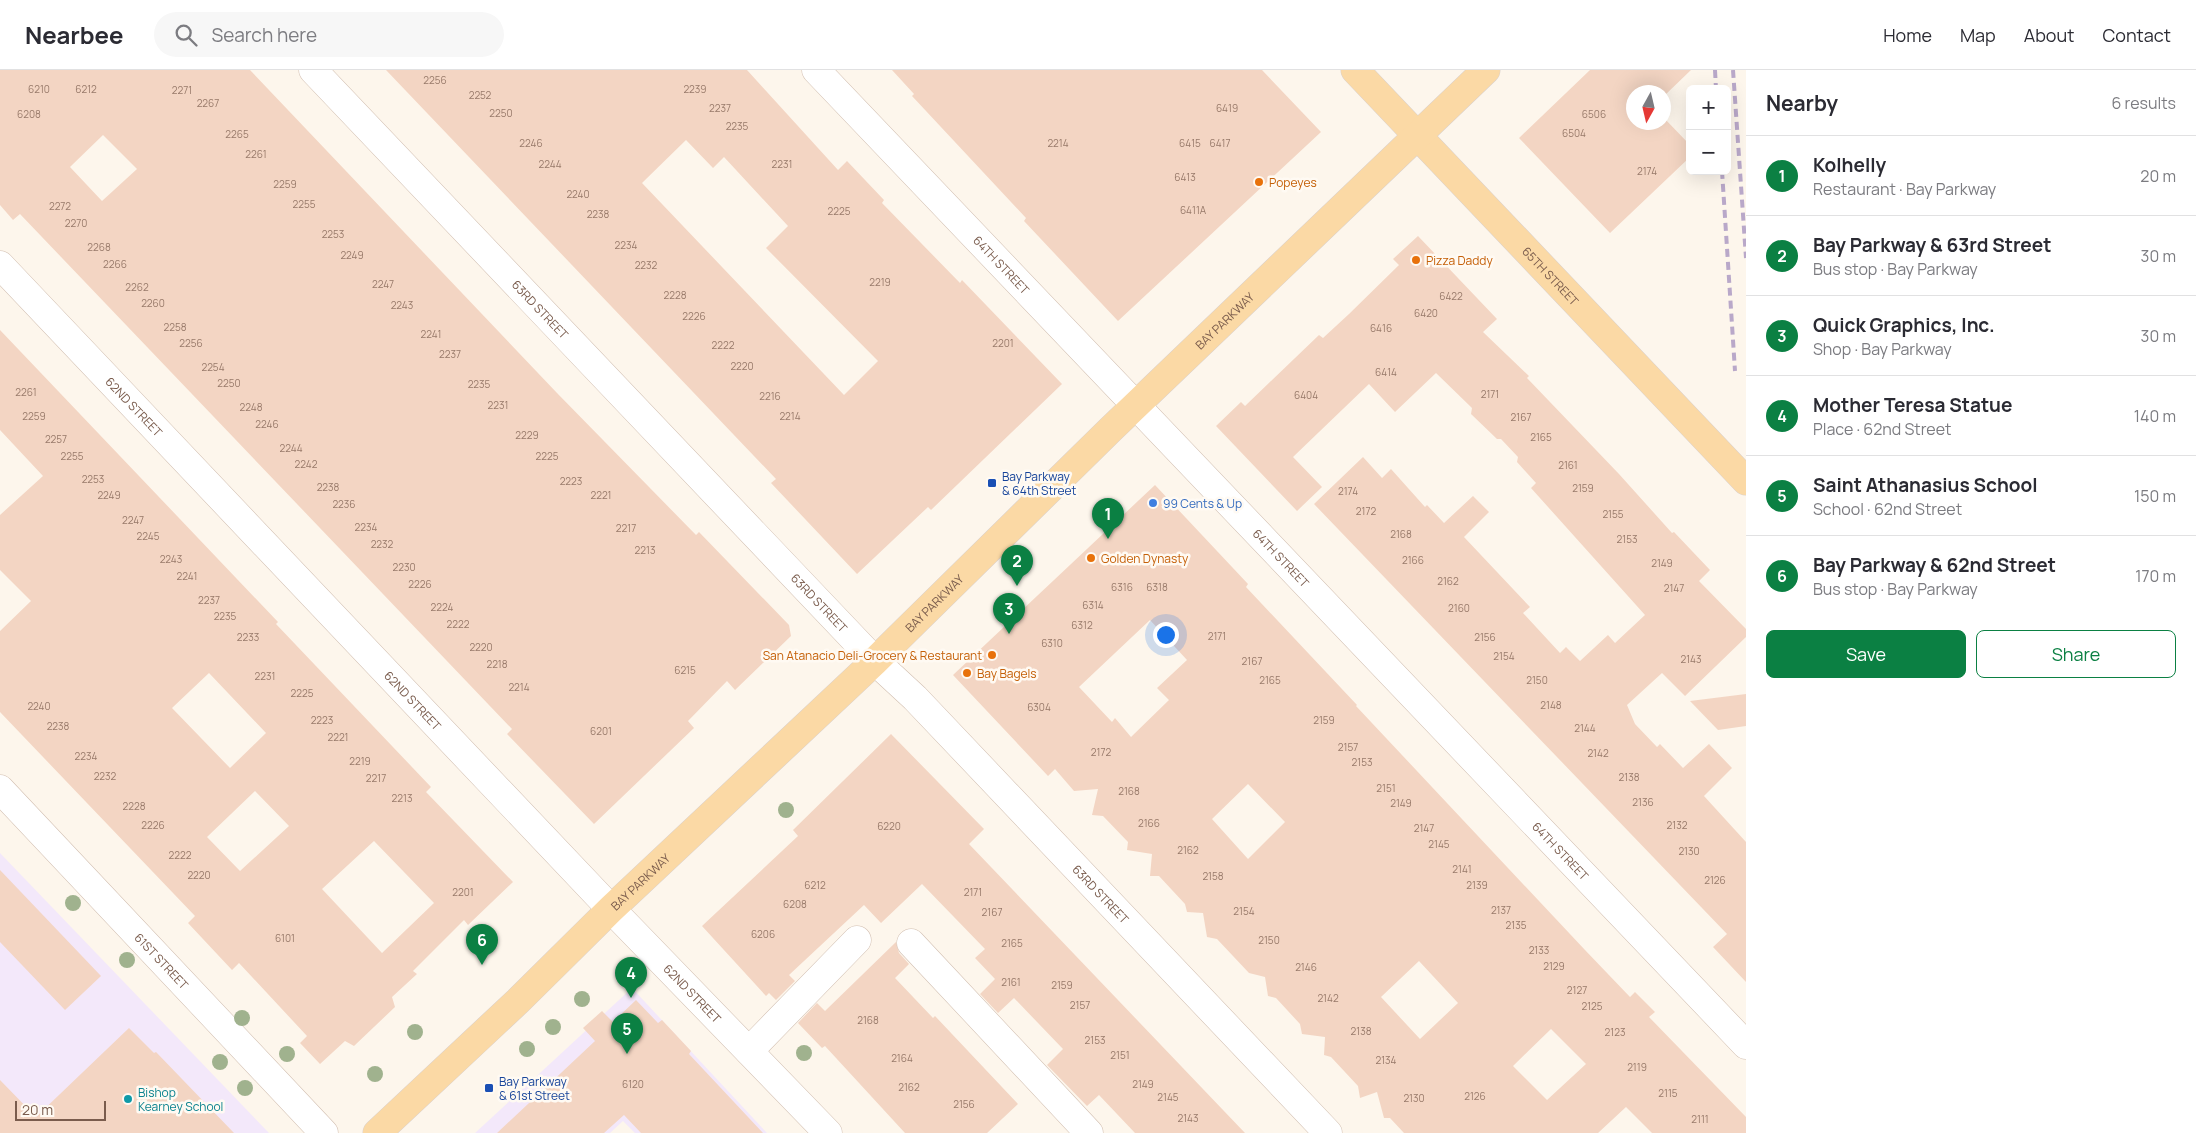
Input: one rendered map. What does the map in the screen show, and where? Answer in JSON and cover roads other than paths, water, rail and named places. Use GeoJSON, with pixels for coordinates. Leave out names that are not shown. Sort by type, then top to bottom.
{"type":"FeatureCollection","features":[{"type":"Feature","properties":{"kind":"main road","name":"65TH STREET"},"geometry":{"type":"LineString","coordinates":[[1355,70],[1746,481]]}},
{"type":"Feature","properties":{"kind":"main road","name":"BAY PARKWAY"},"geometry":{"type":"LineString","coordinates":[[377,1133],[875,661],[1136,406],[1486,70]]}},
{"type":"Feature","properties":{"kind":"street","name":"63RD STREET"},"geometry":{"type":"LineString","coordinates":[[313,70],[875,661],[915,698],[1328,1133]]}},
{"type":"Feature","properties":{"kind":"street","name":"64TH STREET"},"geometry":{"type":"LineString","coordinates":[[816,70],[1746,1045]]}},
{"type":"Feature","properties":{"kind":"street","name":"62ND STREET"},"geometry":{"type":"LineString","coordinates":[[0,265],[612,909],[828,1133]]}},
{"type":"Feature","properties":{"kind":"street","name":"61ST STREET"},"geometry":{"type":"LineString","coordinates":[[0,789],[324,1133]]}},
{"type":"Feature","properties":{"kind":"street"},"geometry":{"type":"LineString","coordinates":[[749,1051],[857,940]]}},
{"type":"Feature","properties":{"kind":"street"},"geometry":{"type":"LineString","coordinates":[[911,943],[1089,1133]]}},
{"type":"Feature","properties":{"kind":"railway"},"geometry":{"type":"LineString","coordinates":[[1715,70],[1716,85]]}},
{"type":"Feature","properties":{"kind":"railway"},"geometry":{"type":"LineString","coordinates":[[1733,70],[1746,258]]}},
{"type":"Feature","properties":{"kind":"railway"},"geometry":{"type":"LineString","coordinates":[[1722,175],[1735,371]]}},
{"type":"Feature","properties":{"kind":"place","name":"Popeyes"},"geometry":{"type":"Point","coordinates":[1259,182]}},
{"type":"Feature","properties":{"kind":"place","name":"Pizza Daddy"},"geometry":{"type":"Point","coordinates":[1416,260]}},
{"type":"Feature","properties":{"kind":"place","name":"Bay Parkway & 64th Street"},"geometry":{"type":"Point","coordinates":[992,483]}},
{"type":"Feature","properties":{"kind":"place","name":"99 Cents & Up"},"geometry":{"type":"Point","coordinates":[1153,503]}},
{"type":"Feature","properties":{"kind":"place","name":"Kolhelly"},"geometry":{"type":"Point","coordinates":[1108,539]}},
{"type":"Feature","properties":{"kind":"place","name":"Golden Dynasty"},"geometry":{"type":"Point","coordinates":[1091,558]}},
{"type":"Feature","properties":{"kind":"place","name":"Bay Parkway & 63rd Street"},"geometry":{"type":"Point","coordinates":[1017,586]}},
{"type":"Feature","properties":{"kind":"place","name":"Quick Graphics, Inc."},"geometry":{"type":"Point","coordinates":[1009,634]}},
{"type":"Feature","properties":{"kind":"place","name":"San Atanacio Deli-Grocery & Restaurant"},"geometry":{"type":"Point","coordinates":[992,655]}},
{"type":"Feature","properties":{"kind":"place","name":"Bay Bagels"},"geometry":{"type":"Point","coordinates":[967,673]}},
{"type":"Feature","properties":{"kind":"place","name":"Bay Parkway & 62nd Street"},"geometry":{"type":"Point","coordinates":[482,965]}},
{"type":"Feature","properties":{"kind":"place","name":"Mother Teresa Statue"},"geometry":{"type":"Point","coordinates":[631,998]}},
{"type":"Feature","properties":{"kind":"place","name":"Saint Athanasius School"},"geometry":{"type":"Point","coordinates":[627,1054]}},
{"type":"Feature","properties":{"kind":"place","name":"Bay Parkway & 61st Street"},"geometry":{"type":"Point","coordinates":[489,1088]}},
{"type":"Feature","properties":{"kind":"place","name":"Bishop Kearney School"},"geometry":{"type":"Point","coordinates":[128,1099]}}]}
